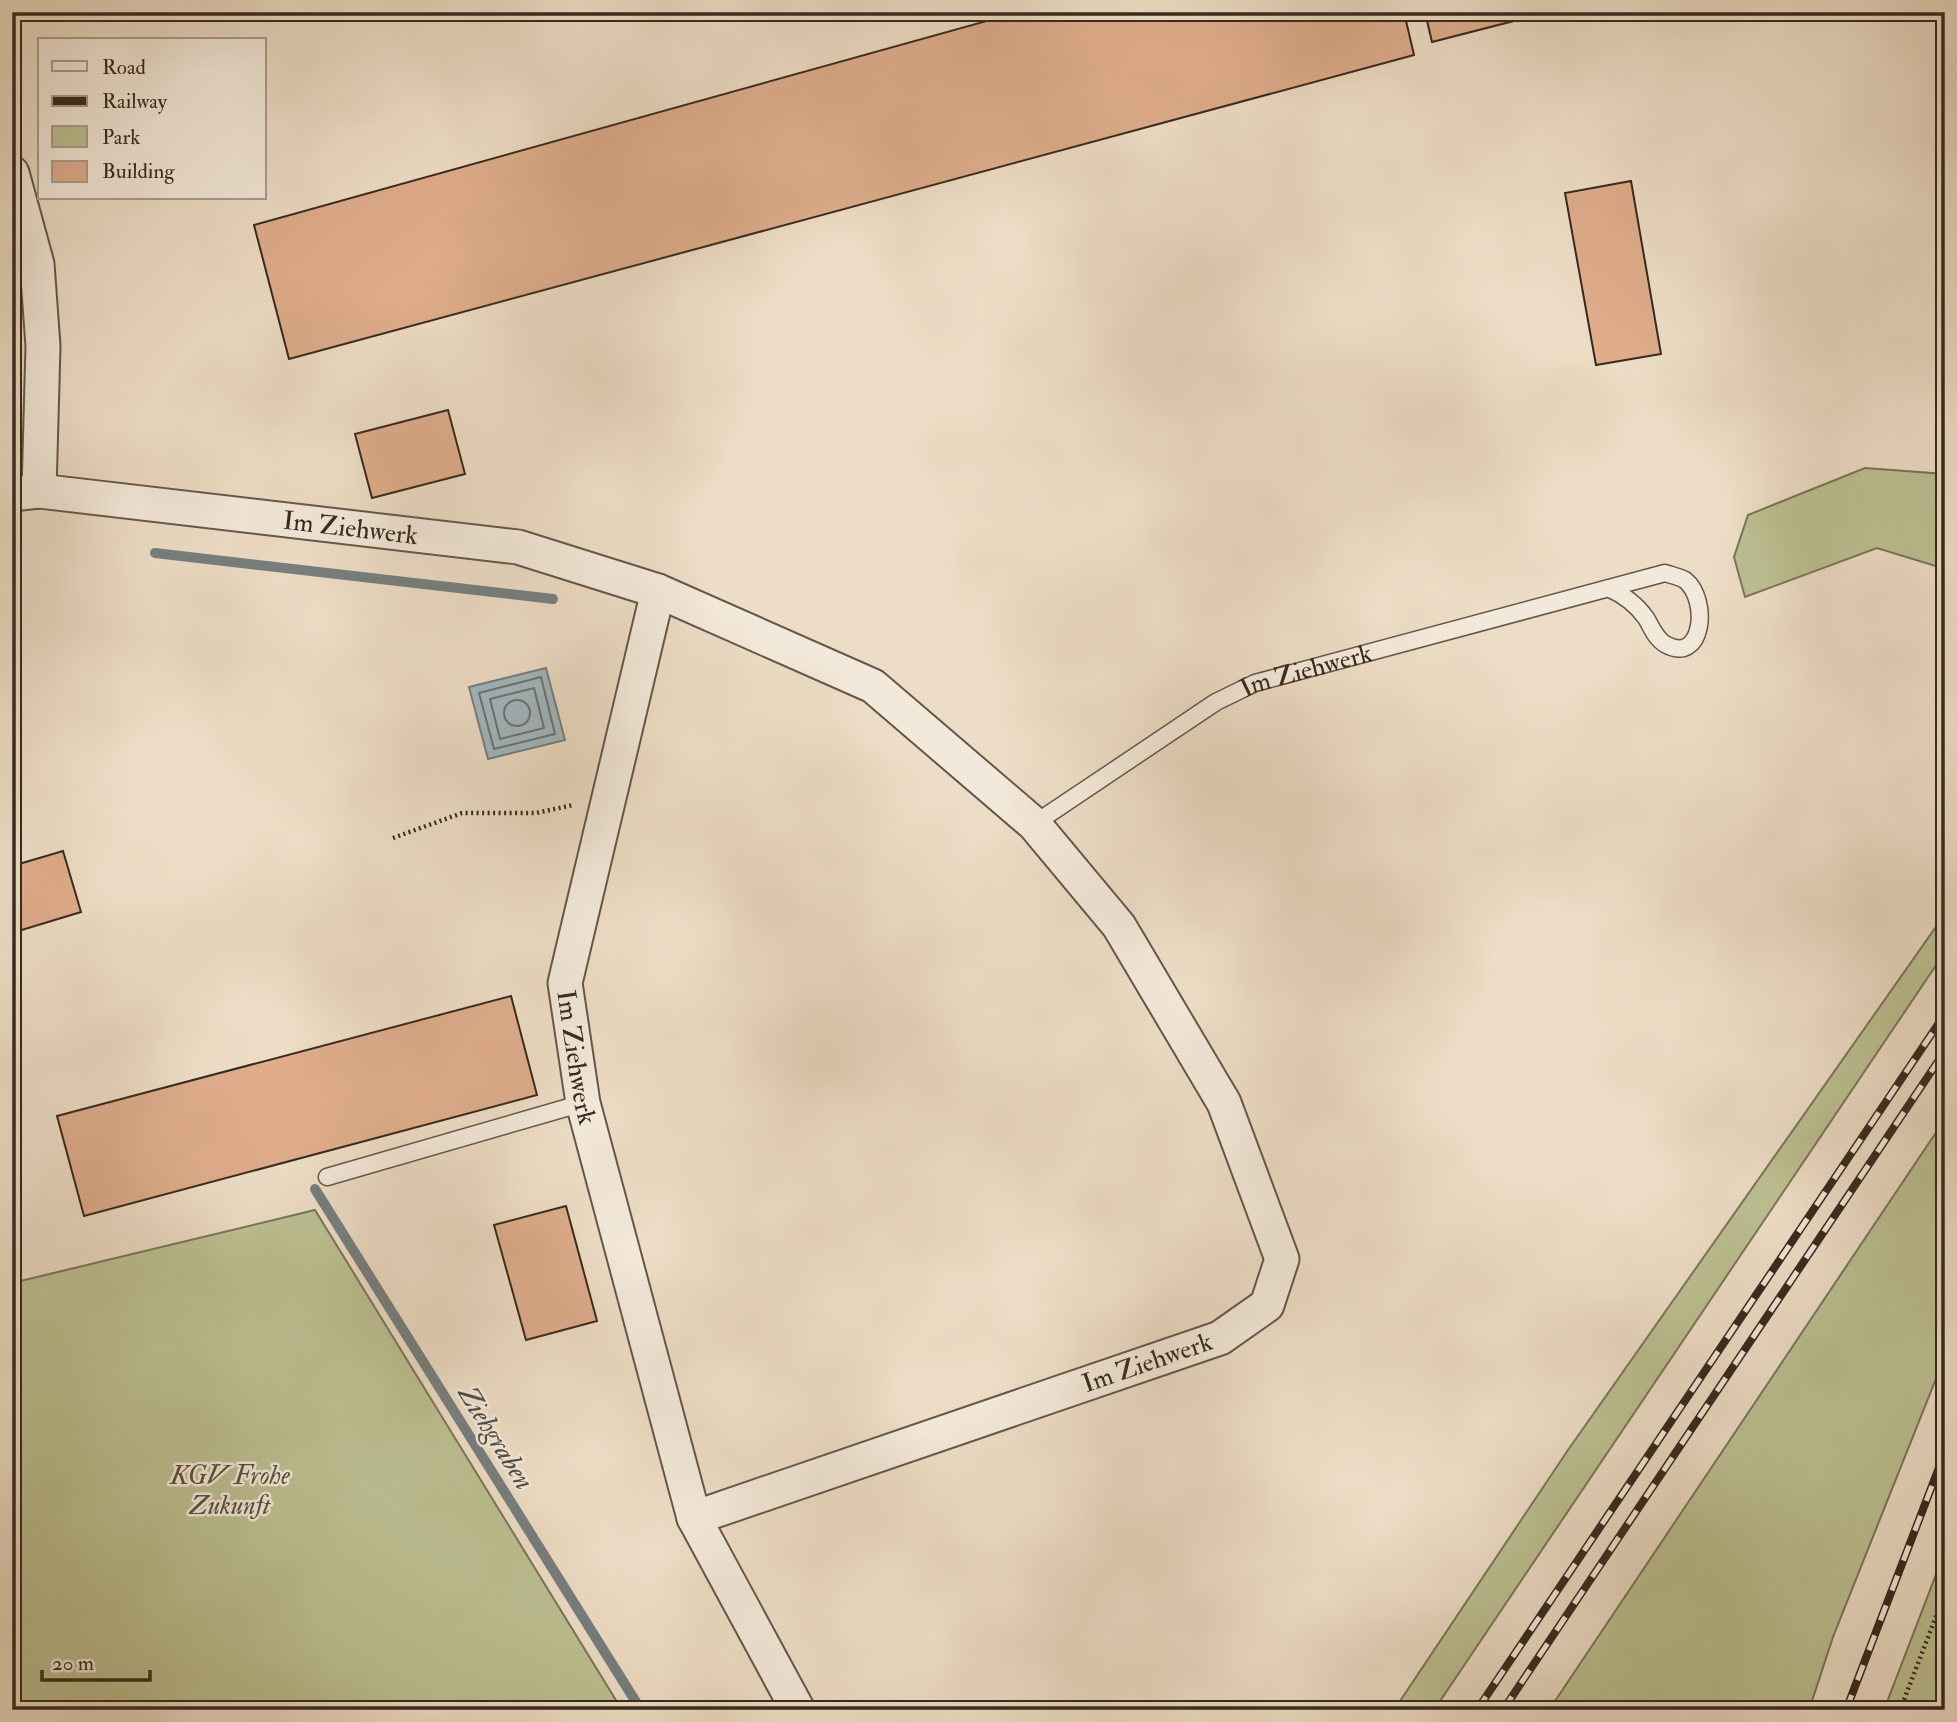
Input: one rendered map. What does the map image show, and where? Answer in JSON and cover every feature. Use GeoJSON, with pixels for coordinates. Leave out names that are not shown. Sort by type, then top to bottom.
{"type":"FeatureCollection","features":[{"type":"Feature","properties":{"kind":"street","name":"Im Ziehwerk"},"geometry":{"type":"LineString","coordinates":[[12,173],[37,264],[43,346],[25,493],[518,547],[658,591],[873,687],[1034,824],[1119,926],[1224,1104],[1282,1259],[1267,1305],[1220,1338],[694,1518]]}},
{"type":"Feature","properties":{"kind":"street","name":"Im Ziehwerk"},"geometry":{"type":"LineString","coordinates":[[658,591],[565,983],[583,1103],[694,1518],[798,1710]]}},
{"type":"Feature","properties":{"kind":"lane","name":"Im Ziehwerk"},"geometry":{"type":"LineString","coordinates":[[1034,824],[1216,702],[1255,683],[1608,588],[1665,573],[1684,580],[1695,592],[1701,614],[1699,634],[1690,644],[1678,648],[1665,643],[1636,605],[1608,588]]}},
{"type":"Feature","properties":{"kind":"lane"},"geometry":{"type":"LineString","coordinates":[[327,1177],[583,1103]]}},
{"type":"Feature","properties":{"kind":"path"},"geometry":{"type":"LineString","coordinates":[[393,838],[462,813],[536,813],[609,798]]}},
{"type":"Feature","properties":{"kind":"path"},"geometry":{"type":"LineString","coordinates":[[1900,1710],[1945,1593]]}},
{"type":"Feature","properties":{"kind":"green space"},"geometry":{"type":"Polygon","coordinates":[[[1865,468],[1945,474],[1945,569],[1877,548],[1745,597],[1734,557],[1748,515],[1865,468]]]}},
{"type":"Feature","properties":{"kind":"green space"},"geometry":{"type":"Polygon","coordinates":[[[1945,914],[1945,952],[1434,1710],[1394,1710],[1568,1450],[1945,914]]]}},
{"type":"Feature","properties":{"kind":"green space"},"geometry":{"type":"Polygon","coordinates":[[[1945,1119],[1945,1356],[1833,1637],[1809,1710],[1549,1710],[1945,1119]]]}},
{"type":"Feature","properties":{"kind":"green space","name":"KGV Frohe Zukunft"},"geometry":{"type":"Polygon","coordinates":[[[315,1210],[622,1710],[12,1710],[12,1283],[315,1210]]]}},
{"type":"Feature","properties":{"kind":"green space"},"geometry":{"type":"Polygon","coordinates":[[[1945,1551],[1945,1710],[1884,1710],[1945,1551]]]}},
{"type":"Feature","properties":{"kind":"water"},"geometry":{"type":"Polygon","coordinates":[[[546,668],[565,740],[488,759],[469,687],[546,668]]]}},
{"type":"Feature","properties":{"kind":"building"},"geometry":{"type":"Polygon","coordinates":[[[1019,12],[1404,12],[1414,55],[289,359],[254,225],[1019,12]]]}},
{"type":"Feature","properties":{"kind":"building"},"geometry":{"type":"Polygon","coordinates":[[[1425,12],[1549,12],[1432,42],[1425,12]]]}},
{"type":"Feature","properties":{"kind":"building"},"geometry":{"type":"Polygon","coordinates":[[[1631,181],[1661,354],[1596,365],[1565,193],[1631,181]]]}},
{"type":"Feature","properties":{"kind":"building"},"geometry":{"type":"Polygon","coordinates":[[[448,410],[465,474],[372,498],[355,434],[448,410]]]}},
{"type":"Feature","properties":{"kind":"building"},"geometry":{"type":"Polygon","coordinates":[[[63,851],[81,912],[12,933],[12,866],[63,851]]]}},
{"type":"Feature","properties":{"kind":"building"},"geometry":{"type":"Polygon","coordinates":[[[511,996],[537,1095],[84,1216],[57,1116],[511,996]]]}},
{"type":"Feature","properties":{"kind":"building"},"geometry":{"type":"Polygon","coordinates":[[[566,1206],[597,1321],[526,1340],[494,1225],[566,1206]]]}},
{"type":"Feature","properties":{"kind":"waterway"},"geometry":{"type":"LineString","coordinates":[[155,553],[553,599]]}},
{"type":"Feature","properties":{"kind":"waterway","name":"Ziehgraben"},"geometry":{"type":"LineString","coordinates":[[315,1189],[641,1710]]}},
{"type":"Feature","properties":{"kind":"railway"},"geometry":{"type":"LineString","coordinates":[[1477,1710],[1945,1014]]}},
{"type":"Feature","properties":{"kind":"railway"},"geometry":{"type":"LineString","coordinates":[[1503,1710],[1945,1051]]}},
{"type":"Feature","properties":{"kind":"railway"},"geometry":{"type":"LineString","coordinates":[[1846,1710],[1945,1452]]}}]}
